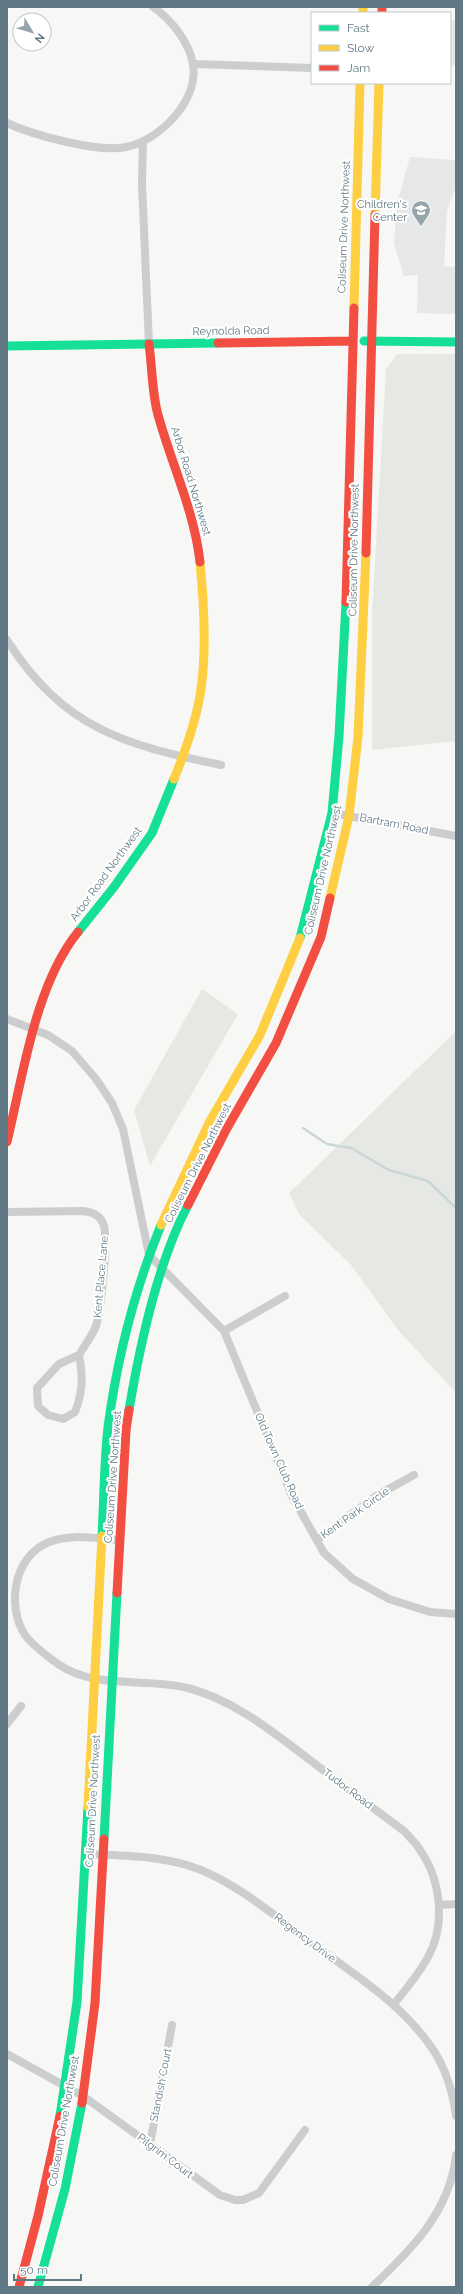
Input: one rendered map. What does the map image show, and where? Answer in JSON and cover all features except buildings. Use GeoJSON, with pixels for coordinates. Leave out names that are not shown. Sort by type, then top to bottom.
{"type":"FeatureCollection","features":[{"type":"Feature","properties":{"kind":"main road","name":"Coliseum Drive Northwest"},"geometry":{"type":"LineString","coordinates":[[19,2287],[47,2185],[66,2087],[77,2002],[108,1428],[116,1370],[149,1254],[174,1195],[210,1121],[260,1035],[303,932],[332,813],[339,736],[346,612],[360,84]]}},
{"type":"Feature","properties":{"kind":"main road","name":"Coliseum Drive Northwest"},"geometry":{"type":"LineString","coordinates":[[38,2287],[65,2189],[83,2096],[95,2003],[126,1430],[134,1373],[162,1268],[185,1210],[226,1130],[276,1043],[299,992],[321,937],[349,816],[358,737],[364,613],[379,84]]}},
{"type":"Feature","properties":{"kind":"main road","name":"Reynolda Road"},"geometry":{"type":"LineString","coordinates":[[7,346],[353,341],[456,342]]}},
{"type":"Feature","properties":{"kind":"main road","name":"Arbor Road Northwest"},"geometry":{"type":"LineString","coordinates":[[7,1142],[34,1030],[52,973],[59,958],[139,854],[152,833],[183,758],[200,690],[204,649],[202,583],[198,546],[182,487],[157,410],[149,344]]}},
{"type":"Feature","properties":{"kind":"street"},"geometry":{"type":"LineString","coordinates":[[7,123],[28,132],[84,145],[125,148],[143,141],[169,124],[182,107],[191,86],[193,64],[184,42],[173,25],[154,7]]}},
{"type":"Feature","properties":{"kind":"street"},"geometry":{"type":"LineString","coordinates":[[193,64],[311,68]]}},
{"type":"Feature","properties":{"kind":"street","name":"Arbor Road Northwest"},"geometry":{"type":"LineString","coordinates":[[143,141],[142,184],[149,344]]}},
{"type":"Feature","properties":{"kind":"street"},"geometry":{"type":"LineString","coordinates":[[7,640],[20,660],[43,689],[72,712],[96,727],[127,742],[183,758],[221,765]]}},
{"type":"Feature","properties":{"kind":"street","name":"Bartram Road"},"geometry":{"type":"LineString","coordinates":[[332,813],[456,836]]}},
{"type":"Feature","properties":{"kind":"street"},"geometry":{"type":"LineString","coordinates":[[7,1019],[59,1041],[72,1051],[96,1079],[115,1108],[122,1129],[149,1254]]}},
{"type":"Feature","properties":{"kind":"street","name":"Kent Place Lane"},"geometry":{"type":"LineString","coordinates":[[7,1212],[83,1211],[95,1214],[103,1223],[106,1247],[100,1308],[92,1336],[79,1354],[59,1364],[37,1388],[38,1406],[48,1415],[63,1419],[75,1412],[81,1396],[83,1378],[79,1354]]}},
{"type":"Feature","properties":{"kind":"street","name":"Old Town Club Road"},"geometry":{"type":"LineString","coordinates":[[149,1254],[224,1331],[292,1496],[324,1553],[352,1579],[389,1600],[430,1612],[456,1614]]}},
{"type":"Feature","properties":{"kind":"street"},"geometry":{"type":"LineString","coordinates":[[224,1331],[285,1296]]}},
{"type":"Feature","properties":{"kind":"street","name":"Kent Park Circle"},"geometry":{"type":"LineString","coordinates":[[317,1540],[376,1496],[414,1475]]}},
{"type":"Feature","properties":{"kind":"street","name":"Tudor Road"},"geometry":{"type":"LineString","coordinates":[[120,1540],[71,1537],[43,1545],[28,1559],[21,1570],[17,1581],[14,1602],[20,1626],[32,1642],[71,1672],[94,1679],[188,1688],[236,1707],[404,1831],[420,1850],[433,1875],[439,1905],[438,1931],[433,1947],[416,1975],[394,2004]]}},
{"type":"Feature","properties":{"kind":"street"},"geometry":{"type":"LineString","coordinates":[[7,1724],[21,1706]]}},
{"type":"Feature","properties":{"kind":"street","name":"Regency Drive"},"geometry":{"type":"LineString","coordinates":[[85,1854],[144,1858],[180,1863],[202,1870],[254,1900],[394,2004],[424,2038],[439,2060],[448,2081],[456,2116]]}},
{"type":"Feature","properties":{"kind":"street"},"geometry":{"type":"LineString","coordinates":[[439,1905],[456,1904]]}},
{"type":"Feature","properties":{"kind":"street","name":"Standish Court"},"geometry":{"type":"LineString","coordinates":[[150,2144],[172,2025]]}},
{"type":"Feature","properties":{"kind":"street","name":"Pilgrim Court"},"geometry":{"type":"LineString","coordinates":[[7,2054],[83,2096],[220,2195],[235,2200],[243,2200],[255,2196],[264,2188],[305,2130]]}},
{"type":"Feature","properties":{"kind":"street"},"geometry":{"type":"LineString","coordinates":[[372,2287],[417,2243],[427,2230],[445,2197],[456,2155]]}},
{"type":"Feature","properties":{"kind":"shaded area"},"geometry":{"type":"Polygon","coordinates":[[[456,19],[456,65],[451,66],[451,21],[456,19]]]}},
{"type":"Feature","properties":{"kind":"shaded area"},"geometry":{"type":"Polygon","coordinates":[[[456,38],[456,65],[451,66],[451,40],[456,38]]]}},
{"type":"Feature","properties":{"kind":"shaded area","name":"Children's Center"},"geometry":{"type":"Polygon","coordinates":[[[410,157],[456,160],[455,189],[447,211],[444,266],[456,267],[456,314],[417,313],[418,275],[404,276],[394,243],[397,204],[410,157]]]}},
{"type":"Feature","properties":{"kind":"shaded area"},"geometry":{"type":"Polygon","coordinates":[[[397,354],[456,354],[456,741],[372,750],[372,614],[386,369],[397,354]]]}},
{"type":"Feature","properties":{"kind":"shaded area"},"geometry":{"type":"Polygon","coordinates":[[[202,989],[238,1014],[150,1166],[134,1110],[202,989]]]}},
{"type":"Feature","properties":{"kind":"shaded area"},"geometry":{"type":"Polygon","coordinates":[[[456,1031],[456,1393],[398,1330],[351,1265],[299,1214],[289,1193],[456,1031]]]}},
{"type":"Feature","properties":{"kind":"waterway"},"geometry":{"type":"LineString","coordinates":[[303,1128],[327,1144],[351,1148],[389,1170],[428,1181],[456,1208]]}},
{"type":"Feature","properties":{"kind":"traffic: fast"},"geometry":{"type":"LineString","coordinates":[[364,341],[456,342]]}},
{"type":"Feature","properties":{"kind":"traffic: fast"},"geometry":{"type":"LineString","coordinates":[[7,346],[218,343]]}},
{"type":"Feature","properties":{"kind":"traffic: fast"},"geometry":{"type":"LineString","coordinates":[[300,938],[332,813],[339,736],[346,602]]}},
{"type":"Feature","properties":{"kind":"traffic: fast"},"geometry":{"type":"LineString","coordinates":[[78,932],[114,887],[152,833],[174,779]]}},
{"type":"Feature","properties":{"kind":"traffic: fast"},"geometry":{"type":"LineString","coordinates":[[129,1410],[138,1358],[151,1305],[167,1253],[188,1205]]}},
{"type":"Feature","properties":{"kind":"traffic: fast"},"geometry":{"type":"LineString","coordinates":[[102,1536],[108,1427],[116,1376],[135,1299],[161,1225]]}},
{"type":"Feature","properties":{"kind":"traffic: fast"},"geometry":{"type":"LineString","coordinates":[[104,1839],[117,1593]]}},
{"type":"Feature","properties":{"kind":"traffic: fast"},"geometry":{"type":"LineString","coordinates":[[60,2116],[77,2002],[88,1807]]}},
{"type":"Feature","properties":{"kind":"traffic: fast"},"geometry":{"type":"LineString","coordinates":[[38,2287],[65,2189],[82,2103]]}},
{"type":"Feature","properties":{"kind":"traffic: slow"},"geometry":{"type":"LineString","coordinates":[[363,7],[363,12]]}},
{"type":"Feature","properties":{"kind":"traffic: slow"},"geometry":{"type":"LineString","coordinates":[[354,308],[360,84]]}},
{"type":"Feature","properties":{"kind":"traffic: slow"},"geometry":{"type":"LineString","coordinates":[[375,215],[379,84]]}},
{"type":"Feature","properties":{"kind":"traffic: slow"},"geometry":{"type":"LineString","coordinates":[[330,898],[349,816],[358,737],[366,553]]}},
{"type":"Feature","properties":{"kind":"traffic: slow"},"geometry":{"type":"LineString","coordinates":[[174,779],[197,712],[203,673],[204,626],[200,562]]}},
{"type":"Feature","properties":{"kind":"traffic: slow"},"geometry":{"type":"LineString","coordinates":[[161,1225],[210,1121],[260,1035],[300,938]]}},
{"type":"Feature","properties":{"kind":"traffic: slow"},"geometry":{"type":"LineString","coordinates":[[88,1807],[102,1536]]}},
{"type":"Feature","properties":{"kind":"traffic: jam"},"geometry":{"type":"LineString","coordinates":[[382,7],[382,12]]}},
{"type":"Feature","properties":{"kind":"traffic: jam"},"geometry":{"type":"LineString","coordinates":[[366,553],[375,215]]}},
{"type":"Feature","properties":{"kind":"traffic: jam"},"geometry":{"type":"LineString","coordinates":[[346,602],[354,308]]}},
{"type":"Feature","properties":{"kind":"traffic: jam"},"geometry":{"type":"LineString","coordinates":[[218,343],[353,341]]}},
{"type":"Feature","properties":{"kind":"traffic: jam"},"geometry":{"type":"LineString","coordinates":[[149,344],[157,411],[193,523],[200,562]]}},
{"type":"Feature","properties":{"kind":"traffic: jam"},"geometry":{"type":"LineString","coordinates":[[188,1205],[226,1130],[276,1043],[321,937],[330,898]]}},
{"type":"Feature","properties":{"kind":"traffic: jam"},"geometry":{"type":"LineString","coordinates":[[7,1142],[32,1032],[41,1004],[51,978],[63,954],[78,932]]}},
{"type":"Feature","properties":{"kind":"traffic: jam"},"geometry":{"type":"LineString","coordinates":[[117,1593],[126,1430],[129,1410]]}},
{"type":"Feature","properties":{"kind":"traffic: jam"},"geometry":{"type":"LineString","coordinates":[[82,2103],[95,2003],[104,1839]]}},
{"type":"Feature","properties":{"kind":"traffic: jam"},"geometry":{"type":"LineString","coordinates":[[19,2287],[38,2216],[60,2116]]}},
{"type":"Feature","properties":{"kind":"place","name":"Children's Center"},"geometry":{"type":"Point","coordinates":[421,227]}}]}
